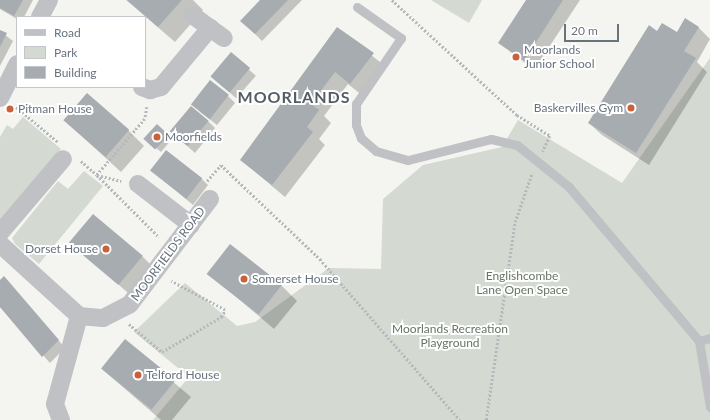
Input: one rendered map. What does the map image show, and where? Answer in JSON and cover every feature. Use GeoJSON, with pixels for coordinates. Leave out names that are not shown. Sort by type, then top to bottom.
{"type":"FeatureCollection","features":[{"type":"Feature","properties":{"kind":"street"},"geometry":{"type":"LineString","coordinates":[[192,15],[224,38]]}},
{"type":"Feature","properties":{"kind":"street"},"geometry":{"type":"LineString","coordinates":[[146,89],[161,87],[172,76],[210,28]]}},
{"type":"Feature","properties":{"kind":"street"},"geometry":{"type":"LineString","coordinates":[[1,97],[16,66]]}},
{"type":"Feature","properties":{"kind":"street"},"geometry":{"type":"LineString","coordinates":[[0,233],[67,154]]}},
{"type":"Feature","properties":{"kind":"street"},"geometry":{"type":"LineString","coordinates":[[138,184],[191,225]]}},
{"type":"Feature","properties":{"kind":"street","name":"MOORFIELDS ROAD"},"geometry":{"type":"LineString","coordinates":[[80,316],[90,319],[117,314],[130,304],[158,271],[210,199]]}},
{"type":"Feature","properties":{"kind":"street"},"geometry":{"type":"LineString","coordinates":[[0,244],[80,316],[55,404],[61,420]]}},
{"type":"Feature","properties":{"kind":"lane"},"geometry":{"type":"LineString","coordinates":[[357,8],[401,38],[356,104],[356,125],[361,138],[376,151],[408,160],[491,139],[504,140],[538,162],[569,187],[699,341],[710,407]]}},
{"type":"Feature","properties":{"kind":"lane"},"geometry":{"type":"LineString","coordinates":[[699,341],[710,338]]}},
{"type":"Feature","properties":{"kind":"path"},"geometry":{"type":"LineString","coordinates":[[392,0],[517,116],[550,136],[538,162],[515,222],[486,420]]}},
{"type":"Feature","properties":{"kind":"path"},"geometry":{"type":"LineString","coordinates":[[97,176],[145,119],[146,89]]}},
{"type":"Feature","properties":{"kind":"path"},"geometry":{"type":"LineString","coordinates":[[1,97],[67,154],[97,176],[173,250]]}},
{"type":"Feature","properties":{"kind":"path"},"geometry":{"type":"LineString","coordinates":[[210,199],[202,186],[221,165],[320,259],[460,420]]}},
{"type":"Feature","properties":{"kind":"path"},"geometry":{"type":"LineString","coordinates":[[97,176],[138,184]]}},
{"type":"Feature","properties":{"kind":"path"},"geometry":{"type":"LineString","coordinates":[[117,314],[162,352],[221,317],[225,310],[174,284],[158,271]]}},
{"type":"Feature","properties":{"kind":"green space"},"geometry":{"type":"Polygon","coordinates":[[[431,0],[482,0],[469,23],[431,0]]]}},
{"type":"Feature","properties":{"kind":"green space","name":"Englishcombe Lane Open Space"},"geometry":{"type":"Polygon","coordinates":[[[710,58],[710,420],[153,420],[189,377],[134,332],[185,283],[237,326],[255,322],[329,268],[381,269],[383,199],[423,165],[502,147],[518,120],[622,183],[710,58]]]}},
{"type":"Feature","properties":{"kind":"green space"},"geometry":{"type":"Polygon","coordinates":[[[23,117],[61,149],[0,219],[0,137],[7,125],[13,129],[23,117]]]}},
{"type":"Feature","properties":{"kind":"green space"},"geometry":{"type":"Polygon","coordinates":[[[84,171],[103,186],[39,264],[15,244],[12,238],[58,181],[68,189],[84,171]]]}},
{"type":"Feature","properties":{"kind":"building"},"geometry":{"type":"Polygon","coordinates":[[[0,0],[23,0],[14,16],[0,8],[0,0]]]}},
{"type":"Feature","properties":{"kind":"building"},"geometry":{"type":"Polygon","coordinates":[[[127,0],[182,0],[158,27],[127,0]]]}},
{"type":"Feature","properties":{"kind":"building"},"geometry":{"type":"Polygon","coordinates":[[[260,0],[288,0],[255,34],[240,21],[260,0]]]}},
{"type":"Feature","properties":{"kind":"building"},"geometry":{"type":"Polygon","coordinates":[[[526,0],[563,0],[524,61],[498,43],[526,0]]]}},
{"type":"Feature","properties":{"kind":"building"},"geometry":{"type":"Polygon","coordinates":[[[685,18],[699,27],[684,51],[696,58],[636,153],[588,123],[649,25],[657,31],[662,23],[677,32],[685,18]]]}},
{"type":"Feature","properties":{"kind":"building"},"geometry":{"type":"Polygon","coordinates":[[[337,27],[374,53],[350,84],[335,72],[311,104],[319,110],[307,127],[313,132],[272,185],[240,160],[337,27]]]}},
{"type":"Feature","properties":{"kind":"building"},"geometry":{"type":"Polygon","coordinates":[[[0,30],[7,33],[0,47],[0,30]]]}},
{"type":"Feature","properties":{"kind":"building"},"geometry":{"type":"Polygon","coordinates":[[[231,52],[250,68],[230,93],[210,77],[231,52]]]}},
{"type":"Feature","properties":{"kind":"building"},"geometry":{"type":"Polygon","coordinates":[[[210,80],[229,95],[210,119],[191,104],[210,80]]]}},
{"type":"Feature","properties":{"kind":"building"},"geometry":{"type":"Polygon","coordinates":[[[87,93],[129,130],[106,157],[63,120],[87,93]]]}},
{"type":"Feature","properties":{"kind":"building"},"geometry":{"type":"Polygon","coordinates":[[[191,106],[209,121],[187,146],[170,131],[191,106]]]}},
{"type":"Feature","properties":{"kind":"building","name":"Moorfields"},"geometry":{"type":"Polygon","coordinates":[[[157,124],[169,135],[155,150],[143,139],[157,124]]]}},
{"type":"Feature","properties":{"kind":"building"},"geometry":{"type":"Polygon","coordinates":[[[166,150],[202,178],[186,199],[150,170],[166,150]]]}},
{"type":"Feature","properties":{"kind":"building","name":"Dorset House"},"geometry":{"type":"Polygon","coordinates":[[[93,214],[143,256],[118,285],[69,243],[93,214]]]}},
{"type":"Feature","properties":{"kind":"building","name":"Somerset House"},"geometry":{"type":"Polygon","coordinates":[[[230,244],[282,285],[259,315],[207,274],[230,244]]]}},
{"type":"Feature","properties":{"kind":"building"},"geometry":{"type":"Polygon","coordinates":[[[4,276],[59,340],[42,357],[0,307],[0,280],[4,276]]]}},
{"type":"Feature","properties":{"kind":"building","name":"Telford House"},"geometry":{"type":"Polygon","coordinates":[[[125,339],[176,380],[152,409],[101,369],[125,339]]]}},
{"type":"Feature","properties":{"kind":"place","name":"Moorlands Junior School"},"geometry":{"type":"Point","coordinates":[516,57]}},
{"type":"Feature","properties":{"kind":"place","name":"Baskervilles Gym"},"geometry":{"type":"Point","coordinates":[631,108]}},
{"type":"Feature","properties":{"kind":"place","name":"Pitman House"},"geometry":{"type":"Point","coordinates":[10,109]}},
{"type":"Feature","properties":{"kind":"place","name":"Moorfields"},"geometry":{"type":"Point","coordinates":[157,137]}},
{"type":"Feature","properties":{"kind":"place","name":"Dorset House"},"geometry":{"type":"Point","coordinates":[106,249]}},
{"type":"Feature","properties":{"kind":"place","name":"Somerset House"},"geometry":{"type":"Point","coordinates":[244,279]}},
{"type":"Feature","properties":{"kind":"place","name":"Telford House"},"geometry":{"type":"Point","coordinates":[138,375]}},
{"type":"Feature","properties":{"kind":"district","name":"MOORLANDS"},"geometry":{"type":"Point","coordinates":[294,97]}},
{"type":"Feature","properties":{"kind":"park label","name":"Moorlands Recreation Playground"},"geometry":{"type":"Point","coordinates":[450,336]}}]}
